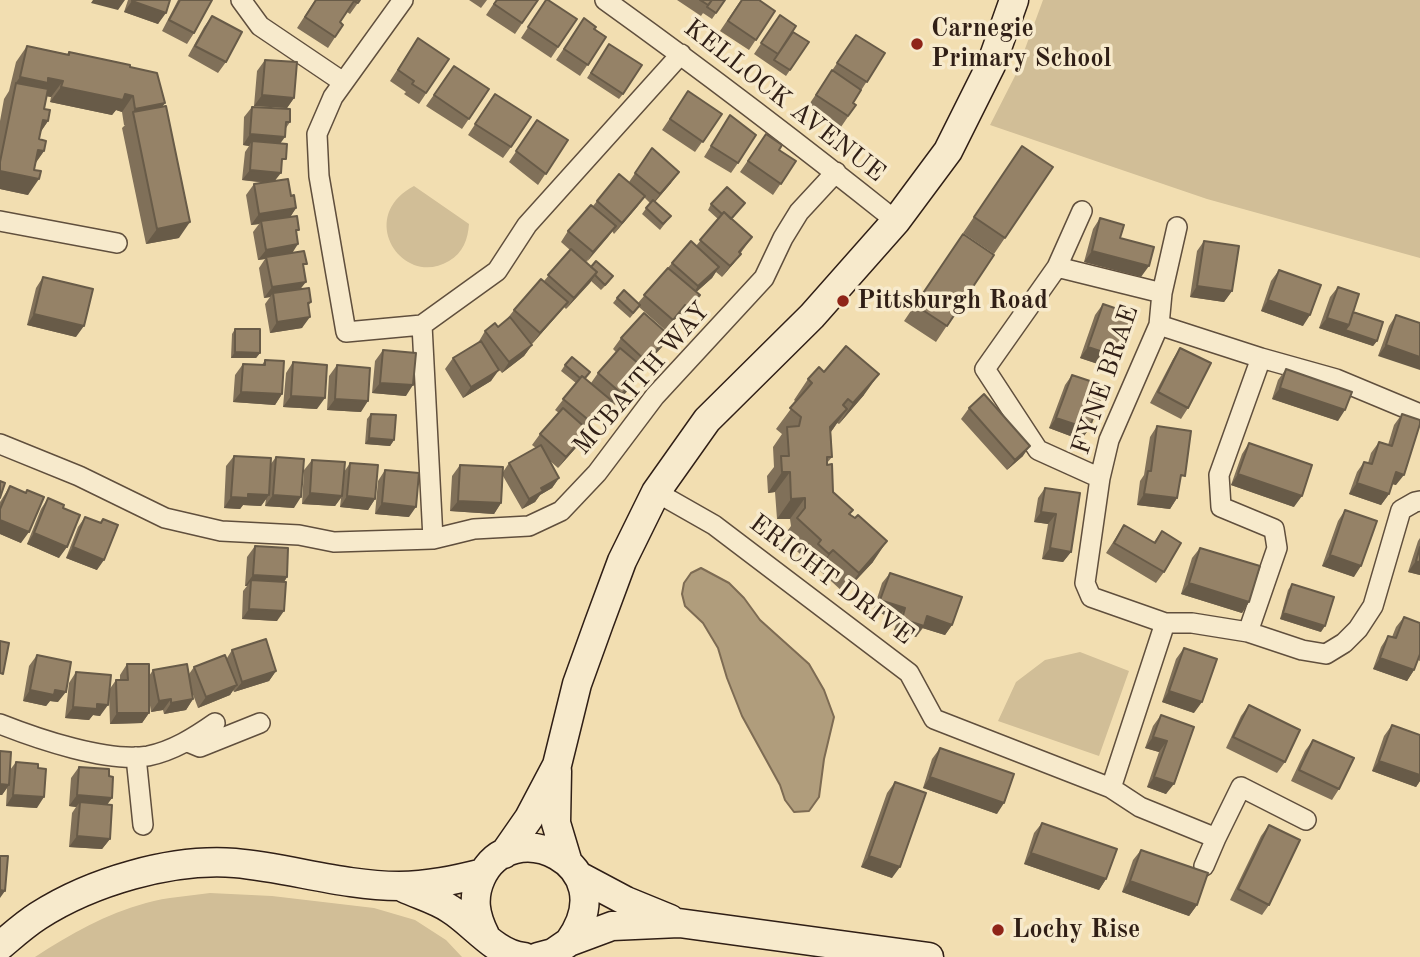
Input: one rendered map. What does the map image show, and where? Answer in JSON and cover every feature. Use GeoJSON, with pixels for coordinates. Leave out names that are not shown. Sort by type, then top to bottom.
{"type":"FeatureCollection","features":[{"type":"Feature","properties":{"kind":"street"},"geometry":{"type":"LineString","coordinates":[[241,0],[260,26],[343,82]]}},
{"type":"Feature","properties":{"kind":"street"},"geometry":{"type":"LineString","coordinates":[[403,0],[333,97],[317,134],[319,176],[346,332],[422,324],[497,271],[527,225],[681,54]]}},
{"type":"Feature","properties":{"kind":"street","name":"KELLOCK AVENUE"},"geometry":{"type":"LineString","coordinates":[[605,0],[681,54],[896,221]]}},
{"type":"Feature","properties":{"kind":"street"},"geometry":{"type":"LineString","coordinates":[[553,952],[580,928],[585,911],[585,893],[556,823],[557,765],[577,684],[622,561],[656,492],[707,420],[812,316],[896,221],[948,150],[991,65],[1014,0]]}},
{"type":"Feature","properties":{"kind":"street","name":"MCBAITH WAY"},"geometry":{"type":"LineString","coordinates":[[0,444],[79,476],[165,518],[221,531],[299,535],[334,542],[433,539],[474,529],[529,526],[561,511],[597,473],[655,396],[764,278],[799,212],[836,172]]}},
{"type":"Feature","properties":{"kind":"street"},"geometry":{"type":"LineString","coordinates":[[1082,211],[1057,267],[985,369],[1038,450],[1100,478]]}},
{"type":"Feature","properties":{"kind":"street"},"geometry":{"type":"LineString","coordinates":[[0,221],[117,243]]}},
{"type":"Feature","properties":{"kind":"street","name":"FYNE BRAE"},"geometry":{"type":"LineString","coordinates":[[1165,623],[1091,597],[1085,583],[1100,478],[1109,440],[1159,325],[1162,293],[1177,227]]}},
{"type":"Feature","properties":{"kind":"street"},"geometry":{"type":"LineString","coordinates":[[1057,267],[1162,293]]}},
{"type":"Feature","properties":{"kind":"street"},"geometry":{"type":"LineString","coordinates":[[422,324],[433,539]]}},
{"type":"Feature","properties":{"kind":"street"},"geometry":{"type":"LineString","coordinates":[[1159,325],[1336,379],[1420,414]]}},
{"type":"Feature","properties":{"kind":"street"},"geometry":{"type":"LineString","coordinates":[[1248,632],[1277,548],[1274,529],[1221,507],[1219,475],[1261,358]]}},
{"type":"Feature","properties":{"kind":"street","name":"ERICHT DRIVE"},"geometry":{"type":"LineString","coordinates":[[656,492],[714,525],[909,673],[934,719],[1111,788],[1140,807],[1216,838]]}},
{"type":"Feature","properties":{"kind":"street"},"geometry":{"type":"LineString","coordinates":[[1111,788],[1165,623],[1192,622],[1248,632],[1303,650],[1326,654],[1344,643],[1358,629],[1373,606],[1401,510],[1420,501]]}},
{"type":"Feature","properties":{"kind":"street"},"geometry":{"type":"LineString","coordinates":[[0,724],[45,741],[124,758],[149,756],[188,742],[215,723]]}},
{"type":"Feature","properties":{"kind":"street"},"geometry":{"type":"LineString","coordinates":[[188,742],[200,747],[260,723]]}},
{"type":"Feature","properties":{"kind":"street"},"geometry":{"type":"LineString","coordinates":[[136,757],[143,825]]}},
{"type":"Feature","properties":{"kind":"street"},"geometry":{"type":"LineString","coordinates":[[504,854],[529,818],[557,765]]}},
{"type":"Feature","properties":{"kind":"street"},"geometry":{"type":"LineString","coordinates":[[1205,866],[1241,787],[1306,820]]}},
{"type":"Feature","properties":{"kind":"street"},"geometry":{"type":"LineString","coordinates":[[502,949],[477,920],[474,904],[476,888],[492,862],[520,848],[537,848],[554,853],[573,869],[626,901],[679,923]]}},
{"type":"Feature","properties":{"kind":"street"},"geometry":{"type":"LineString","coordinates":[[0,946],[48,911],[136,872],[233,863],[398,886],[446,883],[483,873]]}},
{"type":"Feature","properties":{"kind":"street"},"geometry":{"type":"LineString","coordinates":[[398,886],[449,908],[502,949]]}},
{"type":"Feature","properties":{"kind":"street"},"geometry":{"type":"LineString","coordinates":[[553,952],[612,926],[679,923],[929,957]]}},
{"type":"Feature","properties":{"kind":"shaded area"},"geometry":{"type":"Polygon","coordinates":[[[1043,0],[1420,0],[1420,258],[1207,199],[990,125],[1015,76],[1043,0]]]}},
{"type":"Feature","properties":{"kind":"shaded area"},"geometry":{"type":"Polygon","coordinates":[[[414,186],[469,224],[466,240],[458,254],[449,261],[432,267],[416,265],[402,258],[392,246],[387,231],[388,215],[397,199],[414,186]]]}},
{"type":"Feature","properties":{"kind":"shaded area"},"geometry":{"type":"Polygon","coordinates":[[[701,568],[729,583],[760,620],[809,664],[824,690],[834,717],[819,797],[809,811],[794,812],[785,800],[780,785],[742,716],[718,648],[703,623],[685,606],[682,594],[684,583],[691,573],[701,568]]]}},
{"type":"Feature","properties":{"kind":"shaded area"},"geometry":{"type":"Polygon","coordinates":[[[1080,652],[1129,671],[1099,756],[998,721],[1016,682],[1045,660],[1080,652]]]}},
{"type":"Feature","properties":{"kind":"shaded area"},"geometry":{"type":"Polygon","coordinates":[[[210,893],[272,896],[374,908],[415,920],[446,940],[462,957],[35,957],[61,940],[117,913],[162,899],[210,893]]]}},
{"type":"Feature","properties":{"kind":"building"},"geometry":{"type":"Polygon","coordinates":[[[132,0],[170,0],[166,13],[132,0]]]}},
{"type":"Feature","properties":{"kind":"building"},"geometry":{"type":"Polygon","coordinates":[[[180,0],[212,0],[194,33],[169,20],[180,0]]]}},
{"type":"Feature","properties":{"kind":"building"},"geometry":{"type":"Polygon","coordinates":[[[316,0],[360,0],[358,3],[354,1],[340,22],[343,25],[335,37],[305,17],[316,0]]]}},
{"type":"Feature","properties":{"kind":"building"},"geometry":{"type":"Polygon","coordinates":[[[497,0],[538,0],[522,23],[494,4],[497,0]]]}},
{"type":"Feature","properties":{"kind":"building"},"geometry":{"type":"Polygon","coordinates":[[[546,0],[577,19],[558,47],[528,27],[546,0]]]}},
{"type":"Feature","properties":{"kind":"building"},"geometry":{"type":"Polygon","coordinates":[[[712,0],[725,0],[716,13],[707,7],[712,0]]]}},
{"type":"Feature","properties":{"kind":"building"},"geometry":{"type":"Polygon","coordinates":[[[742,0],[759,0],[775,11],[756,40],[728,21],[742,0]]]}},
{"type":"Feature","properties":{"kind":"building"},"geometry":{"type":"Polygon","coordinates":[[[780,15],[796,26],[778,54],[761,43],[780,15]]]}},
{"type":"Feature","properties":{"kind":"building"},"geometry":{"type":"Polygon","coordinates":[[[212,16],[242,32],[226,62],[195,46],[212,16]]]}},
{"type":"Feature","properties":{"kind":"building"},"geometry":{"type":"Polygon","coordinates":[[[584,18],[606,37],[588,65],[564,49],[584,18]]]}},
{"type":"Feature","properties":{"kind":"building"},"geometry":{"type":"Polygon","coordinates":[[[793,32],[809,42],[790,70],[774,60],[793,32]]]}},
{"type":"Feature","properties":{"kind":"building"},"geometry":{"type":"Polygon","coordinates":[[[856,35],[885,53],[867,82],[837,63],[856,35]]]}},
{"type":"Feature","properties":{"kind":"building"},"geometry":{"type":"Polygon","coordinates":[[[418,38],[449,59],[426,93],[398,70],[418,38]]]}},
{"type":"Feature","properties":{"kind":"building"},"geometry":{"type":"Polygon","coordinates":[[[609,44],[642,65],[623,94],[591,73],[609,44]]]}},
{"type":"Feature","properties":{"kind":"building"},"geometry":{"type":"Polygon","coordinates":[[[27,46],[69,55],[69,52],[157,73],[165,103],[135,109],[133,96],[125,94],[123,100],[61,87],[63,81],[48,78],[48,83],[20,77],[27,46]]]}},
{"type":"Feature","properties":{"kind":"building"},"geometry":{"type":"Polygon","coordinates":[[[265,60],[297,62],[294,98],[262,95],[265,60]]]}},
{"type":"Feature","properties":{"kind":"building"},"geometry":{"type":"Polygon","coordinates":[[[454,66],[489,89],[469,119],[434,95],[454,66]]]}},
{"type":"Feature","properties":{"kind":"building"},"geometry":{"type":"Polygon","coordinates":[[[832,70],[861,90],[853,103],[856,105],[848,116],[816,95],[832,70]]]}},
{"type":"Feature","properties":{"kind":"building"},"geometry":{"type":"Polygon","coordinates":[[[16,83],[48,89],[44,109],[50,110],[48,121],[43,120],[39,139],[46,141],[44,151],[38,150],[34,170],[41,171],[39,179],[0,171],[16,83]]]}},
{"type":"Feature","properties":{"kind":"building"},"geometry":{"type":"Polygon","coordinates":[[[688,91],[722,114],[703,142],[670,119],[688,91]]]}},
{"type":"Feature","properties":{"kind":"building"},"geometry":{"type":"Polygon","coordinates":[[[495,94],[531,117],[511,147],[475,124],[495,94]]]}},
{"type":"Feature","properties":{"kind":"building"},"geometry":{"type":"Polygon","coordinates":[[[166,106],[190,222],[157,229],[133,112],[166,106]]]}},
{"type":"Feature","properties":{"kind":"building"},"geometry":{"type":"Polygon","coordinates":[[[252,107],[290,109],[290,122],[286,122],[285,137],[250,134],[252,107]]]}},
{"type":"Feature","properties":{"kind":"building"},"geometry":{"type":"Polygon","coordinates":[[[730,115],[756,135],[738,163],[711,146],[730,115]]]}},
{"type":"Feature","properties":{"kind":"building"},"geometry":{"type":"Polygon","coordinates":[[[537,120],[568,140],[546,174],[516,151],[537,120]]]}},
{"type":"Feature","properties":{"kind":"building"},"geometry":{"type":"Polygon","coordinates":[[[766,134],[782,145],[779,150],[796,161],[781,184],[748,161],[766,134]]]}},
{"type":"Feature","properties":{"kind":"building"},"geometry":{"type":"Polygon","coordinates":[[[252,141],[287,144],[281,173],[250,170],[252,141]]]}},
{"type":"Feature","properties":{"kind":"building"},"geometry":{"type":"Polygon","coordinates":[[[1022,146],[1053,167],[1005,238],[974,217],[1022,146]]]}},
{"type":"Feature","properties":{"kind":"building"},"geometry":{"type":"Polygon","coordinates":[[[652,148],[679,172],[660,194],[635,173],[652,148]]]}},
{"type":"Feature","properties":{"kind":"building"},"geometry":{"type":"Polygon","coordinates":[[[619,174],[645,196],[622,223],[597,201],[619,174]]]}},
{"type":"Feature","properties":{"kind":"building"},"geometry":{"type":"Polygon","coordinates":[[[288,179],[296,208],[259,214],[254,184],[288,179]]]}},
{"type":"Feature","properties":{"kind":"building"},"geometry":{"type":"Polygon","coordinates":[[[727,187],[745,203],[731,219],[711,204],[727,187]]]}},
{"type":"Feature","properties":{"kind":"building"},"geometry":{"type":"Polygon","coordinates":[[[653,200],[671,216],[663,224],[646,208],[653,200]]]}},
{"type":"Feature","properties":{"kind":"building"},"geometry":{"type":"Polygon","coordinates":[[[591,205],[616,226],[593,252],[568,231],[591,205]]]}},
{"type":"Feature","properties":{"kind":"building"},"geometry":{"type":"Polygon","coordinates":[[[724,212],[752,237],[730,266],[700,240],[724,212]]]}},
{"type":"Feature","properties":{"kind":"building"},"geometry":{"type":"Polygon","coordinates":[[[297,216],[298,244],[266,250],[261,221],[297,216]]]}},
{"type":"Feature","properties":{"kind":"building"},"geometry":{"type":"Polygon","coordinates":[[[1100,218],[1124,225],[1120,238],[1154,247],[1149,266],[1092,251],[1100,218]]]}},
{"type":"Feature","properties":{"kind":"building"},"geometry":{"type":"Polygon","coordinates":[[[963,234],[994,255],[947,326],[915,305],[963,234]]]}},
{"type":"Feature","properties":{"kind":"building"},"geometry":{"type":"Polygon","coordinates":[[[691,241],[719,267],[698,286],[672,263],[691,241]]]}},
{"type":"Feature","properties":{"kind":"building"},"geometry":{"type":"Polygon","coordinates":[[[1204,241],[1239,246],[1232,291],[1197,286],[1204,241]]]}},
{"type":"Feature","properties":{"kind":"building"},"geometry":{"type":"Polygon","coordinates":[[[571,249],[597,272],[574,298],[548,275],[571,249]]]}},
{"type":"Feature","properties":{"kind":"building"},"geometry":{"type":"Polygon","coordinates":[[[304,251],[307,264],[303,264],[306,282],[272,287],[266,257],[304,251]]]}},
{"type":"Feature","properties":{"kind":"building"},"geometry":{"type":"Polygon","coordinates":[[[596,261],[613,276],[605,285],[591,267],[596,261]]]}},
{"type":"Feature","properties":{"kind":"building"},"geometry":{"type":"Polygon","coordinates":[[[668,268],[700,295],[688,308],[685,305],[673,320],[644,295],[668,268]]]}},
{"type":"Feature","properties":{"kind":"building"},"geometry":{"type":"Polygon","coordinates":[[[1279,270],[1321,285],[1310,315],[1268,300],[1279,270]]]}},
{"type":"Feature","properties":{"kind":"building"},"geometry":{"type":"Polygon","coordinates":[[[43,277],[93,289],[84,326],[34,314],[43,277]]]}},
{"type":"Feature","properties":{"kind":"building"},"geometry":{"type":"Polygon","coordinates":[[[541,279],[568,302],[540,333],[514,310],[541,279]]]}},
{"type":"Feature","properties":{"kind":"building"},"geometry":{"type":"Polygon","coordinates":[[[1338,287],[1359,294],[1349,325],[1327,318],[1338,287]]]}},
{"type":"Feature","properties":{"kind":"building"},"geometry":{"type":"Polygon","coordinates":[[[309,288],[310,317],[277,322],[273,293],[309,288]]]}},
{"type":"Feature","properties":{"kind":"building"},"geometry":{"type":"Polygon","coordinates":[[[624,290],[640,305],[633,313],[617,298],[624,290]]]}},
{"type":"Feature","properties":{"kind":"building"},"geometry":{"type":"Polygon","coordinates":[[[1103,304],[1135,315],[1121,358],[1088,347],[1103,304]]]}},
{"type":"Feature","properties":{"kind":"building"},"geometry":{"type":"Polygon","coordinates":[[[1353,312],[1383,322],[1377,341],[1345,330],[1353,312]]]}},
{"type":"Feature","properties":{"kind":"building"},"geometry":{"type":"Polygon","coordinates":[[[644,313],[670,336],[646,361],[621,338],[644,313]]]}},
{"type":"Feature","properties":{"kind":"building"},"geometry":{"type":"Polygon","coordinates":[[[1396,315],[1420,323],[1420,357],[1386,345],[1396,315]]]}},
{"type":"Feature","properties":{"kind":"building"},"geometry":{"type":"Polygon","coordinates":[[[510,317],[532,345],[509,362],[485,331],[495,323],[498,327],[510,317]]]}},
{"type":"Feature","properties":{"kind":"building"},"geometry":{"type":"Polygon","coordinates":[[[235,329],[260,329],[260,353],[235,352],[235,329]]]}},
{"type":"Feature","properties":{"kind":"building"},"geometry":{"type":"Polygon","coordinates":[[[481,341],[499,370],[471,387],[453,358],[481,341]]]}},
{"type":"Feature","properties":{"kind":"building"},"geometry":{"type":"Polygon","coordinates":[[[846,346],[879,374],[853,403],[848,399],[843,405],[847,409],[830,427],[832,457],[827,457],[827,465],[832,464],[833,492],[853,510],[849,514],[855,518],[858,515],[887,541],[859,573],[833,550],[829,554],[818,544],[821,540],[797,518],[805,508],[805,498],[791,499],[790,472],[782,472],[781,456],[789,456],[787,427],[799,426],[801,417],[790,408],[812,383],[808,379],[819,367],[824,372],[846,346]]]}},
{"type":"Feature","properties":{"kind":"building"},"geometry":{"type":"Polygon","coordinates":[[[620,348],[645,369],[622,394],[598,373],[620,348]]]}},
{"type":"Feature","properties":{"kind":"building"},"geometry":{"type":"Polygon","coordinates":[[[1180,348],[1211,363],[1188,408],[1158,392],[1180,348]]]}},
{"type":"Feature","properties":{"kind":"building"},"geometry":{"type":"Polygon","coordinates":[[[383,350],[416,353],[413,385],[380,383],[383,350]]]}},
{"type":"Feature","properties":{"kind":"building"},"geometry":{"type":"Polygon","coordinates":[[[572,357],[590,372],[585,378],[580,378],[565,365],[572,357]]]}},
{"type":"Feature","properties":{"kind":"building"},"geometry":{"type":"Polygon","coordinates":[[[265,360],[284,361],[282,394],[241,392],[243,364],[265,365],[265,360]]]}},
{"type":"Feature","properties":{"kind":"building"},"geometry":{"type":"Polygon","coordinates":[[[293,362],[327,365],[325,398],[291,396],[293,362]]]}},
{"type":"Feature","properties":{"kind":"building"},"geometry":{"type":"Polygon","coordinates":[[[337,365],[370,368],[368,401],[335,399],[337,365]]]}},
{"type":"Feature","properties":{"kind":"building"},"geometry":{"type":"Polygon","coordinates":[[[1286,369],[1352,392],[1345,410],[1280,388],[1286,369]]]}},
{"type":"Feature","properties":{"kind":"building"},"geometry":{"type":"Polygon","coordinates":[[[1072,375],[1105,386],[1089,429],[1056,418],[1072,375]]]}},
{"type":"Feature","properties":{"kind":"building"},"geometry":{"type":"Polygon","coordinates":[[[582,376],[612,401],[603,411],[601,409],[591,422],[563,399],[582,376]]]}},
{"type":"Feature","properties":{"kind":"building"},"geometry":{"type":"Polygon","coordinates":[[[984,394],[1030,446],[1015,460],[969,408],[984,394]]]}},
{"type":"Feature","properties":{"kind":"building"},"geometry":{"type":"Polygon","coordinates":[[[563,408],[589,431],[566,457],[540,434],[563,408]]]}},
{"type":"Feature","properties":{"kind":"building"},"geometry":{"type":"Polygon","coordinates":[[[371,414],[396,415],[394,440],[369,438],[371,414]]]}},
{"type":"Feature","properties":{"kind":"building"},"geometry":{"type":"Polygon","coordinates":[[[1402,414],[1420,420],[1404,475],[1396,472],[1389,494],[1357,483],[1364,462],[1372,464],[1379,442],[1392,446],[1402,414]]]}},
{"type":"Feature","properties":{"kind":"building"},"geometry":{"type":"Polygon","coordinates":[[[1157,426],[1191,431],[1185,476],[1181,475],[1177,498],[1144,494],[1148,471],[1151,471],[1157,426]]]}},
{"type":"Feature","properties":{"kind":"building"},"geometry":{"type":"Polygon","coordinates":[[[1249,443],[1312,465],[1302,496],[1238,474],[1249,443]]]}},
{"type":"Feature","properties":{"kind":"building"},"geometry":{"type":"Polygon","coordinates":[[[541,445],[559,478],[541,488],[543,491],[529,499],[509,463],[541,445]]]}},
{"type":"Feature","properties":{"kind":"building"},"geometry":{"type":"Polygon","coordinates":[[[234,456],[271,458],[269,495],[248,494],[248,498],[231,497],[234,456]]]}},
{"type":"Feature","properties":{"kind":"building"},"geometry":{"type":"Polygon","coordinates":[[[276,457],[304,459],[301,497],[273,495],[276,457]]]}},
{"type":"Feature","properties":{"kind":"building"},"geometry":{"type":"Polygon","coordinates":[[[312,460],[345,462],[342,496],[310,493],[312,460]]]}},
{"type":"Feature","properties":{"kind":"building"},"geometry":{"type":"Polygon","coordinates":[[[350,463],[378,465],[375,499],[347,496],[350,463]]]}},
{"type":"Feature","properties":{"kind":"building"},"geometry":{"type":"Polygon","coordinates":[[[460,465],[503,467],[501,503],[458,501],[460,465]]]}},
{"type":"Feature","properties":{"kind":"building"},"geometry":{"type":"Polygon","coordinates":[[[385,470],[419,473],[416,507],[382,503],[385,470]]]}},
{"type":"Feature","properties":{"kind":"building"},"geometry":{"type":"Polygon","coordinates":[[[0,481],[5,483],[0,498],[0,481]]]}},
{"type":"Feature","properties":{"kind":"building"},"geometry":{"type":"Polygon","coordinates":[[[10,486],[44,497],[29,532],[0,520],[0,509],[10,486]]]}},
{"type":"Feature","properties":{"kind":"building"},"geometry":{"type":"Polygon","coordinates":[[[1045,488],[1080,493],[1071,552],[1050,548],[1056,514],[1041,512],[1045,488]]]}},
{"type":"Feature","properties":{"kind":"building"},"geometry":{"type":"Polygon","coordinates":[[[48,498],[80,515],[67,547],[34,533],[48,498]]]}},
{"type":"Feature","properties":{"kind":"building"},"geometry":{"type":"Polygon","coordinates":[[[1345,510],[1377,521],[1361,566],[1330,555],[1345,510]]]}},
{"type":"Feature","properties":{"kind":"building"},"geometry":{"type":"Polygon","coordinates":[[[85,517],[101,523],[103,519],[118,525],[104,560],[73,547],[85,517]]]}},
{"type":"Feature","properties":{"kind":"building"},"geometry":{"type":"Polygon","coordinates":[[[1124,525],[1155,543],[1162,531],[1181,543],[1164,572],[1114,543],[1124,525]]]}},
{"type":"Feature","properties":{"kind":"building"},"geometry":{"type":"Polygon","coordinates":[[[255,546],[288,548],[287,577],[253,575],[255,546]]]}},
{"type":"Feature","properties":{"kind":"building"},"geometry":{"type":"Polygon","coordinates":[[[1200,548],[1260,566],[1249,602],[1189,583],[1200,548]]]}},
{"type":"Feature","properties":{"kind":"building"},"geometry":{"type":"Polygon","coordinates":[[[890,573],[962,597],[952,625],[927,616],[924,626],[902,619],[905,608],[880,600],[890,573]]]}},
{"type":"Feature","properties":{"kind":"building"},"geometry":{"type":"Polygon","coordinates":[[[251,580],[286,582],[284,611],[249,609],[251,580]]]}},
{"type":"Feature","properties":{"kind":"building"},"geometry":{"type":"Polygon","coordinates":[[[1292,584],[1334,597],[1325,626],[1283,613],[1292,584]]]}},
{"type":"Feature","properties":{"kind":"building"},"geometry":{"type":"Polygon","coordinates":[[[1404,617],[1420,623],[1420,654],[1414,670],[1380,658],[1388,636],[1396,638],[1404,617]]]}},
{"type":"Feature","properties":{"kind":"building"},"geometry":{"type":"Polygon","coordinates":[[[266,639],[276,671],[242,682],[232,650],[266,639]]]}},
{"type":"Feature","properties":{"kind":"building"},"geometry":{"type":"Polygon","coordinates":[[[0,641],[9,643],[3,674],[0,673],[0,641]]]}},
{"type":"Feature","properties":{"kind":"building"},"geometry":{"type":"Polygon","coordinates":[[[1184,648],[1217,659],[1202,702],[1169,691],[1184,648]]]}},
{"type":"Feature","properties":{"kind":"building"},"geometry":{"type":"Polygon","coordinates":[[[37,655],[71,662],[66,692],[55,690],[54,695],[30,690],[37,655]]]}},
{"type":"Feature","properties":{"kind":"building"},"geometry":{"type":"Polygon","coordinates":[[[225,655],[237,685],[206,697],[194,667],[225,655]]]}},
{"type":"Feature","properties":{"kind":"building"},"geometry":{"type":"Polygon","coordinates":[[[127,664],[149,664],[149,713],[117,713],[116,680],[128,680],[127,664]]]}},
{"type":"Feature","properties":{"kind":"building"},"geometry":{"type":"Polygon","coordinates":[[[187,664],[193,699],[171,703],[171,699],[159,701],[153,670],[187,664]]]}},
{"type":"Feature","properties":{"kind":"building"},"geometry":{"type":"Polygon","coordinates":[[[76,672],[111,675],[108,705],[97,704],[97,709],[73,707],[76,672]]]}},
{"type":"Feature","properties":{"kind":"building"},"geometry":{"type":"Polygon","coordinates":[[[1249,705],[1300,730],[1285,762],[1233,737],[1249,705]]]}},
{"type":"Feature","properties":{"kind":"building"},"geometry":{"type":"Polygon","coordinates":[[[1161,715],[1194,727],[1174,784],[1154,777],[1167,741],[1153,737],[1161,715]]]}},
{"type":"Feature","properties":{"kind":"building"},"geometry":{"type":"Polygon","coordinates":[[[1392,725],[1420,735],[1420,775],[1379,761],[1392,725]]]}},
{"type":"Feature","properties":{"kind":"building"},"geometry":{"type":"Polygon","coordinates":[[[1313,740],[1354,758],[1339,789],[1299,770],[1313,740]]]}},
{"type":"Feature","properties":{"kind":"building"},"geometry":{"type":"Polygon","coordinates":[[[940,748],[1014,774],[1004,803],[930,777],[940,748]]]}},
{"type":"Feature","properties":{"kind":"building"},"geometry":{"type":"Polygon","coordinates":[[[0,751],[11,752],[9,785],[0,784],[0,751]]]}},
{"type":"Feature","properties":{"kind":"building"},"geometry":{"type":"Polygon","coordinates":[[[16,762],[38,764],[38,768],[46,769],[44,797],[13,795],[16,762]]]}},
{"type":"Feature","properties":{"kind":"building"},"geometry":{"type":"Polygon","coordinates":[[[79,767],[109,769],[109,776],[113,777],[112,798],[77,795],[79,767]]]}},
{"type":"Feature","properties":{"kind":"building"},"geometry":{"type":"Polygon","coordinates":[[[895,782],[926,793],[900,867],[869,856],[895,782]]]}},
{"type":"Feature","properties":{"kind":"building"},"geometry":{"type":"Polygon","coordinates":[[[80,802],[112,805],[110,839],[77,836],[80,802]]]}},
{"type":"Feature","properties":{"kind":"building"},"geometry":{"type":"Polygon","coordinates":[[[1042,823],[1117,849],[1106,879],[1031,853],[1042,823]]]}},
{"type":"Feature","properties":{"kind":"building"},"geometry":{"type":"Polygon","coordinates":[[[1269,825],[1300,840],[1269,905],[1238,889],[1269,825]]]}},
{"type":"Feature","properties":{"kind":"building"},"geometry":{"type":"Polygon","coordinates":[[[1141,850],[1208,873],[1197,905],[1130,881],[1141,850]]]}},
{"type":"Feature","properties":{"kind":"building"},"geometry":{"type":"Polygon","coordinates":[[[0,856],[8,856],[5,891],[0,890],[0,856]]]}},
{"type":"Feature","properties":{"kind":"place","name":"Carnegie Primary School"},"geometry":{"type":"Point","coordinates":[917,44]}},
{"type":"Feature","properties":{"kind":"place","name":"Pittsburgh Road"},"geometry":{"type":"Point","coordinates":[843,301]}},
{"type":"Feature","properties":{"kind":"place","name":"Lochy Rise"},"geometry":{"type":"Point","coordinates":[998,930]}}]}
